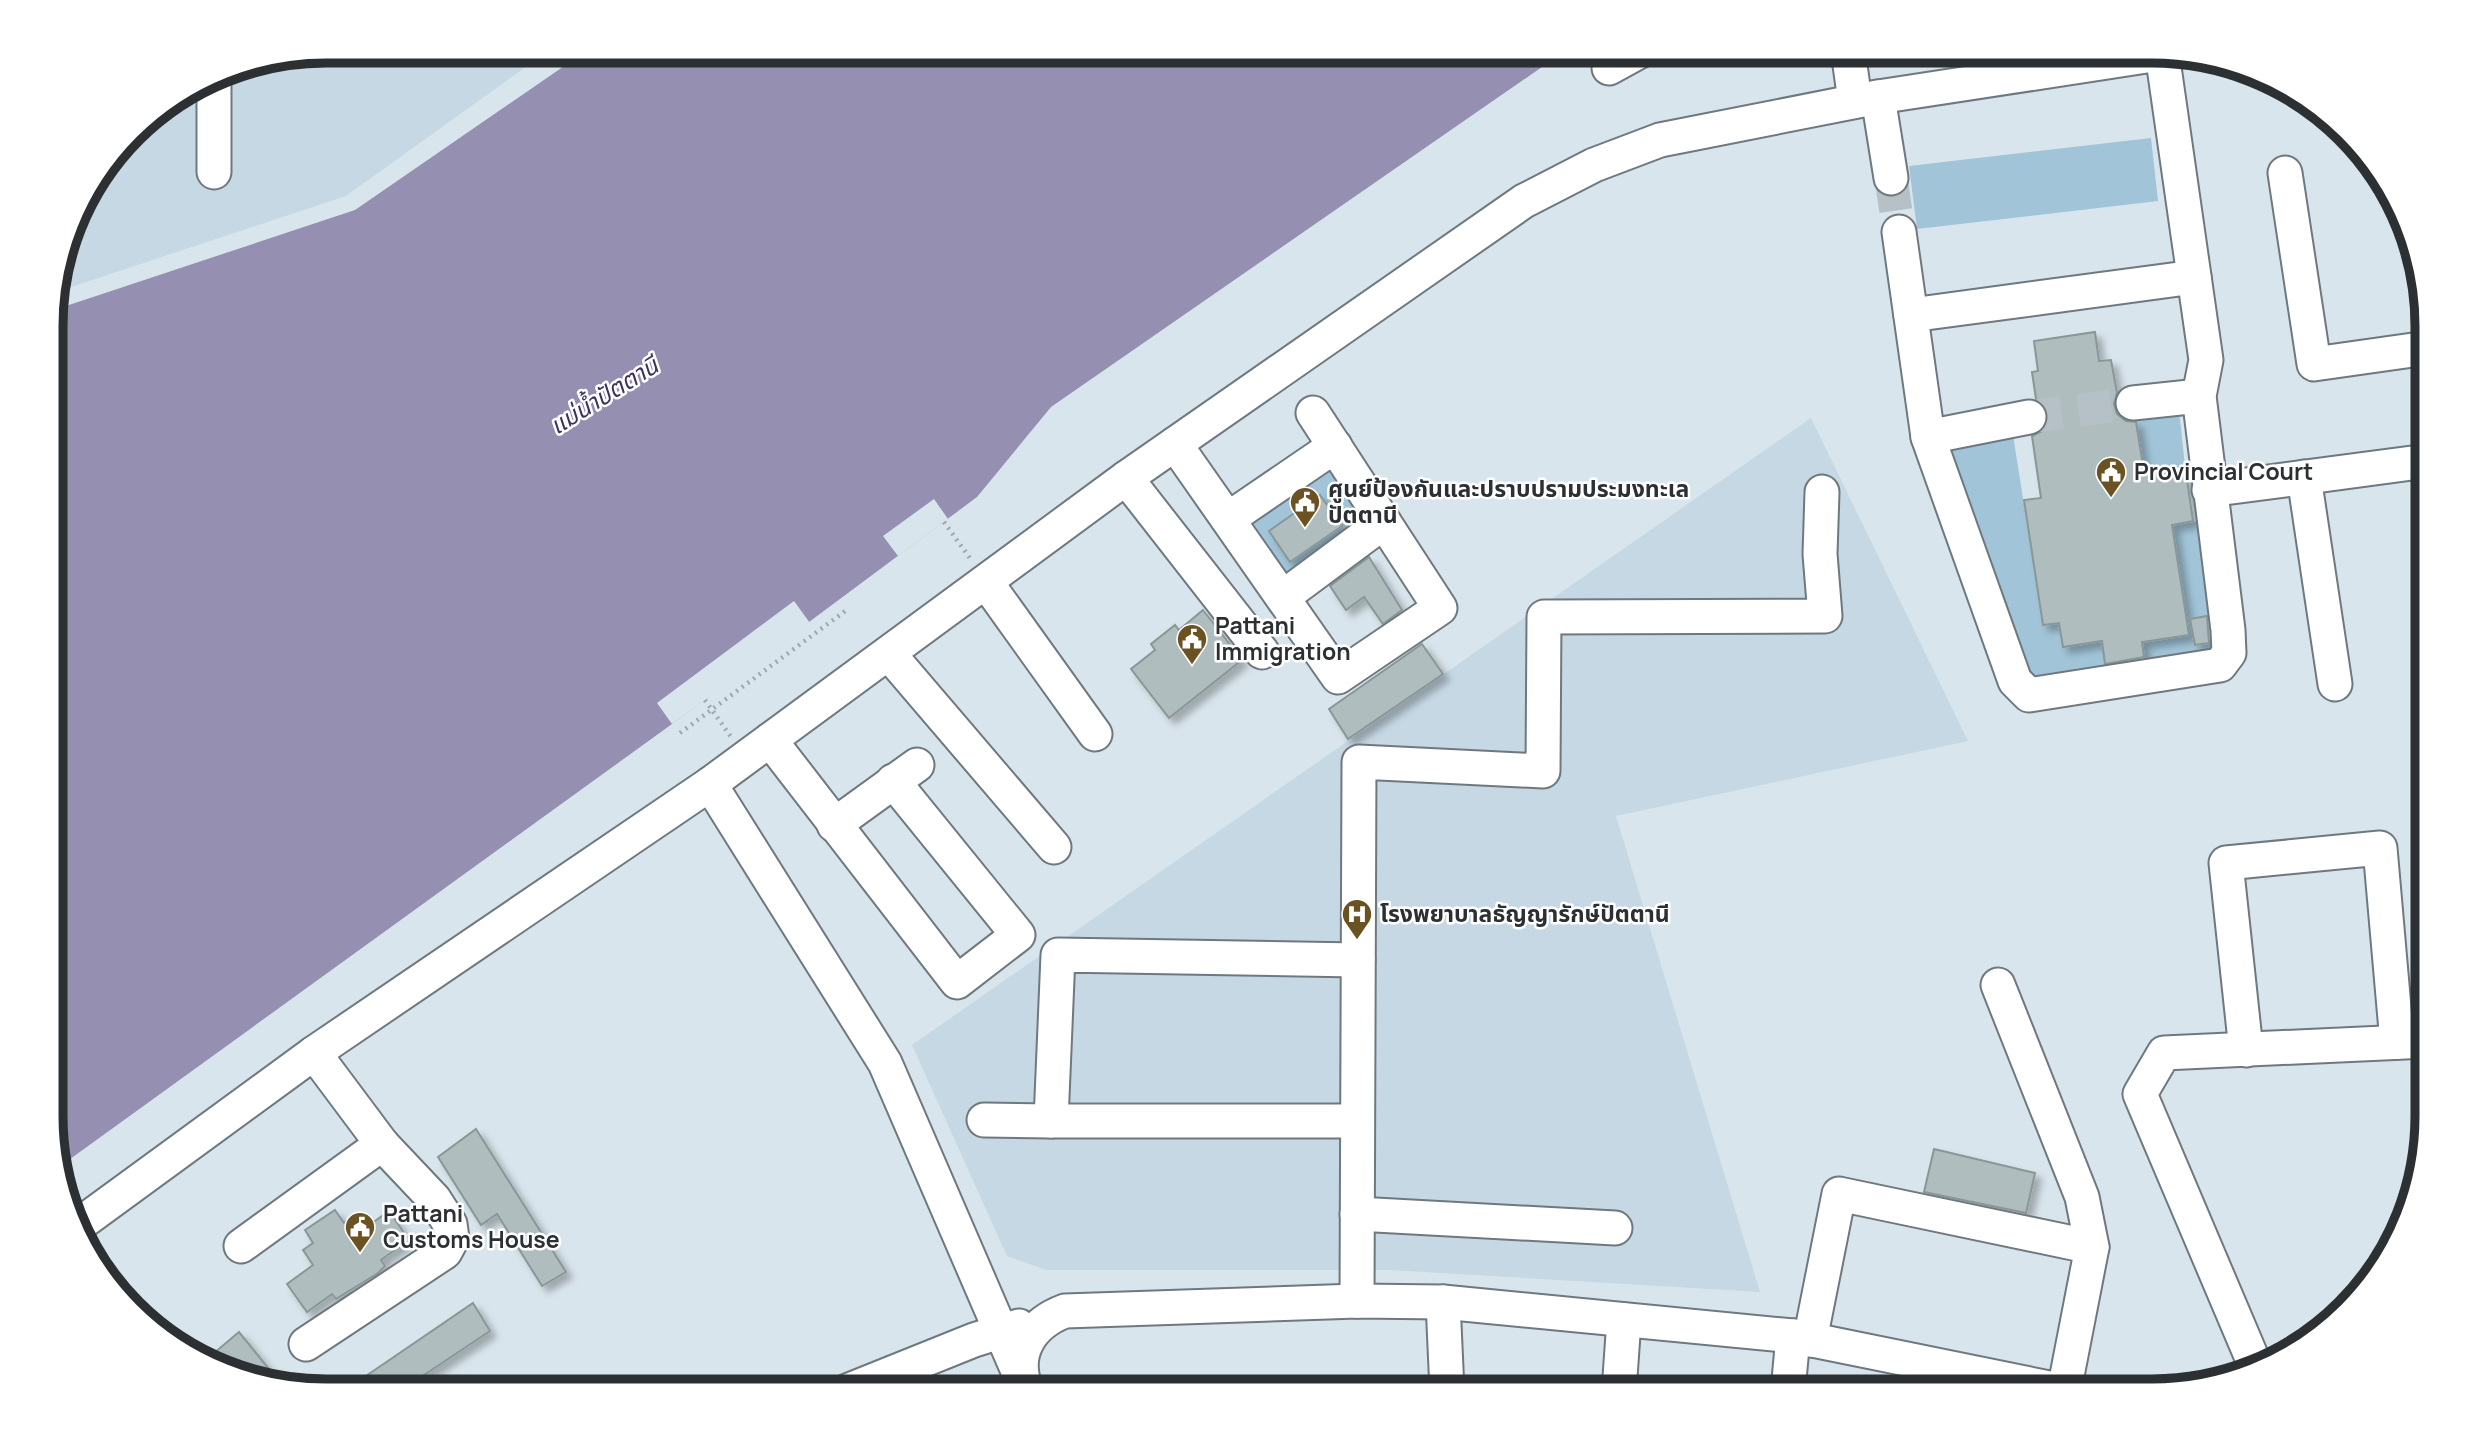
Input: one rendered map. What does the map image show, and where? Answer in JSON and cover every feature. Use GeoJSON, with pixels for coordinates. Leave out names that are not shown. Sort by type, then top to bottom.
{"type":"FeatureCollection","features":[{"type":"Feature","properties":{"kind":"street"},"geometry":{"type":"LineString","coordinates":[[1609,68],[1618,63]]}},
{"type":"Feature","properties":{"kind":"street"},"geometry":{"type":"LineString","coordinates":[[1853,63],[1891,178]]}},
{"type":"Feature","properties":{"kind":"street"},"geometry":{"type":"LineString","coordinates":[[85,1221],[314,1053],[710,784],[1126,478],[1524,201],[1594,165],[1660,140],[1866,99],[2099,63]]}},
{"type":"Feature","properties":{"kind":"street"},"geometry":{"type":"LineString","coordinates":[[1899,232],[1928,437],[2015,681],[2029,695],[2220,665],[2229,653],[2228,630],[2199,396],[2206,360],[2165,64]]}},
{"type":"Feature","properties":{"kind":"street"},"geometry":{"type":"LineString","coordinates":[[214,88],[214,173]]}},
{"type":"Feature","properties":{"kind":"street"},"geometry":{"type":"LineString","coordinates":[[2285,173],[2314,364],[2415,350]]}},
{"type":"Feature","properties":{"kind":"street"},"geometry":{"type":"LineString","coordinates":[[1910,315],[2194,278]]}},
{"type":"Feature","properties":{"kind":"street"},"geometry":{"type":"LineString","coordinates":[[2133,403],[2199,396]]}},
{"type":"Feature","properties":{"kind":"street"},"geometry":{"type":"LineString","coordinates":[[1175,444],[1338,677],[1440,608],[1313,413]]}},
{"type":"Feature","properties":{"kind":"street"},"geometry":{"type":"LineString","coordinates":[[1928,437],[2029,417]]}},
{"type":"Feature","properties":{"kind":"street"},"geometry":{"type":"LineString","coordinates":[[1228,519],[1335,446]]}},
{"type":"Feature","properties":{"kind":"street"},"geometry":{"type":"LineString","coordinates":[[2209,490],[2415,463]]}},
{"type":"Feature","properties":{"kind":"street"},"geometry":{"type":"LineString","coordinates":[[2304,477],[2336,684]]}},
{"type":"Feature","properties":{"kind":"street"},"geometry":{"type":"LineString","coordinates":[[1126,478],[1262,652]]}},
{"type":"Feature","properties":{"kind":"street"},"geometry":{"type":"LineString","coordinates":[[1357,1301],[1359,762],[1543,771],[1544,617],[1825,616],[1820,554],[1822,492]]}},
{"type":"Feature","properties":{"kind":"street"},"geometry":{"type":"LineString","coordinates":[[1283,597],[1384,522]]}},
{"type":"Feature","properties":{"kind":"street"},"geometry":{"type":"LineString","coordinates":[[986,582],[1095,734]]}},
{"type":"Feature","properties":{"kind":"street"},"geometry":{"type":"LineString","coordinates":[[889,654],[1054,847]]}},
{"type":"Feature","properties":{"kind":"street"},"geometry":{"type":"LineString","coordinates":[[757,749],[834,825],[957,982],[1018,935],[905,773],[834,825]]}},
{"type":"Feature","properties":{"kind":"street"},"geometry":{"type":"LineString","coordinates":[[710,784],[885,1063],[1022,1379]]}},
{"type":"Feature","properties":{"kind":"street"},"geometry":{"type":"LineString","coordinates":[[2246,1050],[2226,863],[2380,848],[2412,1042],[2246,1050],[2164,1053],[2140,1094],[2253,1359]]}},
{"type":"Feature","properties":{"kind":"street"},"geometry":{"type":"LineString","coordinates":[[1051,1121],[1058,955],[1358,960]]}},
{"type":"Feature","properties":{"kind":"street"},"geometry":{"type":"LineString","coordinates":[[1998,985],[2082,1197],[2092,1247],[2054,1379]]}},
{"type":"Feature","properties":{"kind":"street"},"geometry":{"type":"LineString","coordinates":[[306,1344],[444,1252],[452,1240],[450,1224],[434,1199],[382,1144],[314,1053]]}},
{"type":"Feature","properties":{"kind":"street"},"geometry":{"type":"LineString","coordinates":[[984,1120],[1357,1121]]}},
{"type":"Feature","properties":{"kind":"street"},"geometry":{"type":"LineString","coordinates":[[241,1246],[382,1144]]}},
{"type":"Feature","properties":{"kind":"street"},"geometry":{"type":"LineString","coordinates":[[1791,1379],[1839,1194],[2092,1247]]}},
{"type":"Feature","properties":{"kind":"street"},"geometry":{"type":"LineString","coordinates":[[1357,1214],[1615,1228]]}},
{"type":"Feature","properties":{"kind":"street"},"geometry":{"type":"LineString","coordinates":[[878,1379],[1000,1332],[1065,1311],[1357,1301],[1443,1302],[1802,1338],[2002,1379]]}},
{"type":"Feature","properties":{"kind":"street"},"geometry":{"type":"LineString","coordinates":[[1443,1302],[1446,1379]]}},
{"type":"Feature","properties":{"kind":"street"},"geometry":{"type":"LineString","coordinates":[[1024,1379],[1020,1361],[1025,1344],[1034,1329],[1048,1317]]}},
{"type":"Feature","properties":{"kind":"street"},"geometry":{"type":"LineString","coordinates":[[1620,1379],[1624,1320]]}},
{"type":"Feature","properties":{"kind":"path"},"geometry":{"type":"LineString","coordinates":[[944,522],[986,582]]}},
{"type":"Feature","properties":{"kind":"path"},"geometry":{"type":"LineString","coordinates":[[680,733],[848,609]]}},
{"type":"Feature","properties":{"kind":"path"},"geometry":{"type":"LineString","coordinates":[[705,700],[711,709],[757,749]]}},
{"type":"Feature","properties":{"kind":"shaded area"},"geometry":{"type":"Polygon","coordinates":[[[531,63],[346,196],[66,289],[83,225],[117,166],[140,140],[166,117],[210,90],[258,72],[292,65],[531,63]]]}},
{"type":"Feature","properties":{"kind":"shaded area"},"geometry":{"type":"Polygon","coordinates":[[[2151,138],[2158,201],[1917,229],[1909,166],[2151,138]]]}},
{"type":"Feature","properties":{"kind":"shaded area"},"geometry":{"type":"Polygon","coordinates":[[[2179,410],[2185,466],[2144,472],[2135,416],[2179,410]]]}},
{"type":"Feature","properties":{"kind":"shaded area","name":"โรงพยาบาลธัญญารักษ์ปัตตานี"},"geometry":{"type":"Polygon","coordinates":[[[1811,418],[1968,741],[1616,816],[1760,1292],[1390,1270],[1046,1270],[1007,1256],[912,1045],[1811,418]]]}},
{"type":"Feature","properties":{"kind":"shaded area"},"geometry":{"type":"Polygon","coordinates":[[[2013,435],[2043,625],[2059,623],[2063,647],[2102,641],[2105,667],[2037,679],[2029,676],[1951,449],[2013,435]]]}},
{"type":"Feature","properties":{"kind":"shaded area"},"geometry":{"type":"Polygon","coordinates":[[[1329,466],[1369,523],[1285,582],[1246,525],[1329,466]]]}},
{"type":"Feature","properties":{"kind":"shaded area"},"geometry":{"type":"Polygon","coordinates":[[[2199,521],[2212,615],[2190,619],[2195,645],[2216,641],[2211,652],[2145,661],[2142,642],[2164,639],[2161,619],[2182,592],[2172,525],[2199,521]]]}},
{"type":"Feature","properties":{"kind":"water","name":"แม่น้ำปัตตานี"},"geometry":{"type":"Polygon","coordinates":[[[569,63],[1548,63],[1051,407],[977,497],[672,724],[67,1161],[63,1116],[64,307],[355,210],[569,63]]]}},
{"type":"Feature","properties":{"kind":"pier"},"geometry":{"type":"Polygon","coordinates":[[[934,499],[948,519],[898,556],[883,536],[934,499]]]}},
{"type":"Feature","properties":{"kind":"pier"},"geometry":{"type":"Polygon","coordinates":[[[794,601],[810,623],[672,724],[657,703],[794,601]]]}},
{"type":"Feature","properties":{"kind":"building","name":"Provincial Court"},"geometry":{"type":"Polygon","coordinates":[[[2095,332],[2099,361],[2111,360],[2117,393],[2114,404],[2117,414],[2126,421],[2136,422],[2144,472],[2185,466],[2193,521],[2172,525],[2189,635],[2142,642],[2144,657],[2105,664],[2102,641],[2063,647],[2059,623],[2043,625],[2024,500],[2041,498],[2032,436],[2042,431],[2048,414],[2044,405],[2036,399],[2032,372],[2038,371],[2034,341],[2095,332]]]}},
{"type":"Feature","properties":{"kind":"building","name":"ศูนย์ป้องกันและปราบปรามประมงทะเล ปัตตานี"},"geometry":{"type":"Polygon","coordinates":[[[1320,495],[1342,526],[1290,562],[1269,531],[1320,495]]]}},
{"type":"Feature","properties":{"kind":"building"},"geometry":{"type":"Polygon","coordinates":[[[1369,557],[1402,610],[1383,624],[1364,597],[1346,610],[1330,586],[1369,557]]]}},
{"type":"Feature","properties":{"kind":"building"},"geometry":{"type":"Polygon","coordinates":[[[1203,610],[1242,660],[1169,718],[1131,669],[1155,650],[1151,644],[1175,625],[1179,630],[1203,610]]]}},
{"type":"Feature","properties":{"kind":"building"},"geometry":{"type":"Polygon","coordinates":[[[2207,616],[2209,643],[2195,645],[2190,619],[2207,616]]]}},
{"type":"Feature","properties":{"kind":"building"},"geometry":{"type":"Polygon","coordinates":[[[1422,644],[1443,674],[1348,739],[1329,709],[1422,644]]]}},
{"type":"Feature","properties":{"kind":"building"},"geometry":{"type":"Polygon","coordinates":[[[476,1129],[566,1272],[542,1286],[497,1214],[481,1225],[438,1157],[476,1129]]]}},
{"type":"Feature","properties":{"kind":"building"},"geometry":{"type":"Polygon","coordinates":[[[1934,1149],[2035,1173],[2026,1213],[1924,1192],[1934,1149]]]}},
{"type":"Feature","properties":{"kind":"building"},"geometry":{"type":"Polygon","coordinates":[[[335,1210],[344,1223],[352,1217],[361,1231],[389,1211],[409,1240],[381,1260],[385,1266],[378,1273],[336,1299],[332,1294],[307,1312],[287,1284],[313,1265],[303,1250],[313,1243],[305,1230],[335,1210]]]}},
{"type":"Feature","properties":{"kind":"building"},"geometry":{"type":"Polygon","coordinates":[[[473,1303],[490,1331],[418,1379],[362,1379],[473,1303]]]}},
{"type":"Feature","properties":{"kind":"building"},"geometry":{"type":"Polygon","coordinates":[[[239,1332],[273,1373],[242,1365],[214,1353],[239,1332]]]}},
{"type":"Feature","properties":{"kind":"tunnel"},"geometry":{"type":"LineString","coordinates":[[1891,178],[1899,232]]}},
{"type":"Feature","properties":{"kind":"tunnel"},"geometry":{"type":"LineString","coordinates":[[2029,417],[2133,403]]}},
{"type":"Feature","properties":{"kind":"place","name":"Provincial Court"},"geometry":{"type":"Point","coordinates":[2111,499]}},
{"type":"Feature","properties":{"kind":"place","name":"ศูนย์ป้องกันและปราบปรามประมงทะเล ปัตตานี"},"geometry":{"type":"Point","coordinates":[1305,529]}},
{"type":"Feature","properties":{"kind":"place","name":"Pattani Immigration"},"geometry":{"type":"Point","coordinates":[1192,666]}},
{"type":"Feature","properties":{"kind":"place","name":"โรงพยาบาลธัญญารักษ์ปัตตานี"},"geometry":{"type":"Point","coordinates":[1357,941]}},
{"type":"Feature","properties":{"kind":"place","name":"Pattani Customs House"},"geometry":{"type":"Point","coordinates":[360,1254]}}]}
